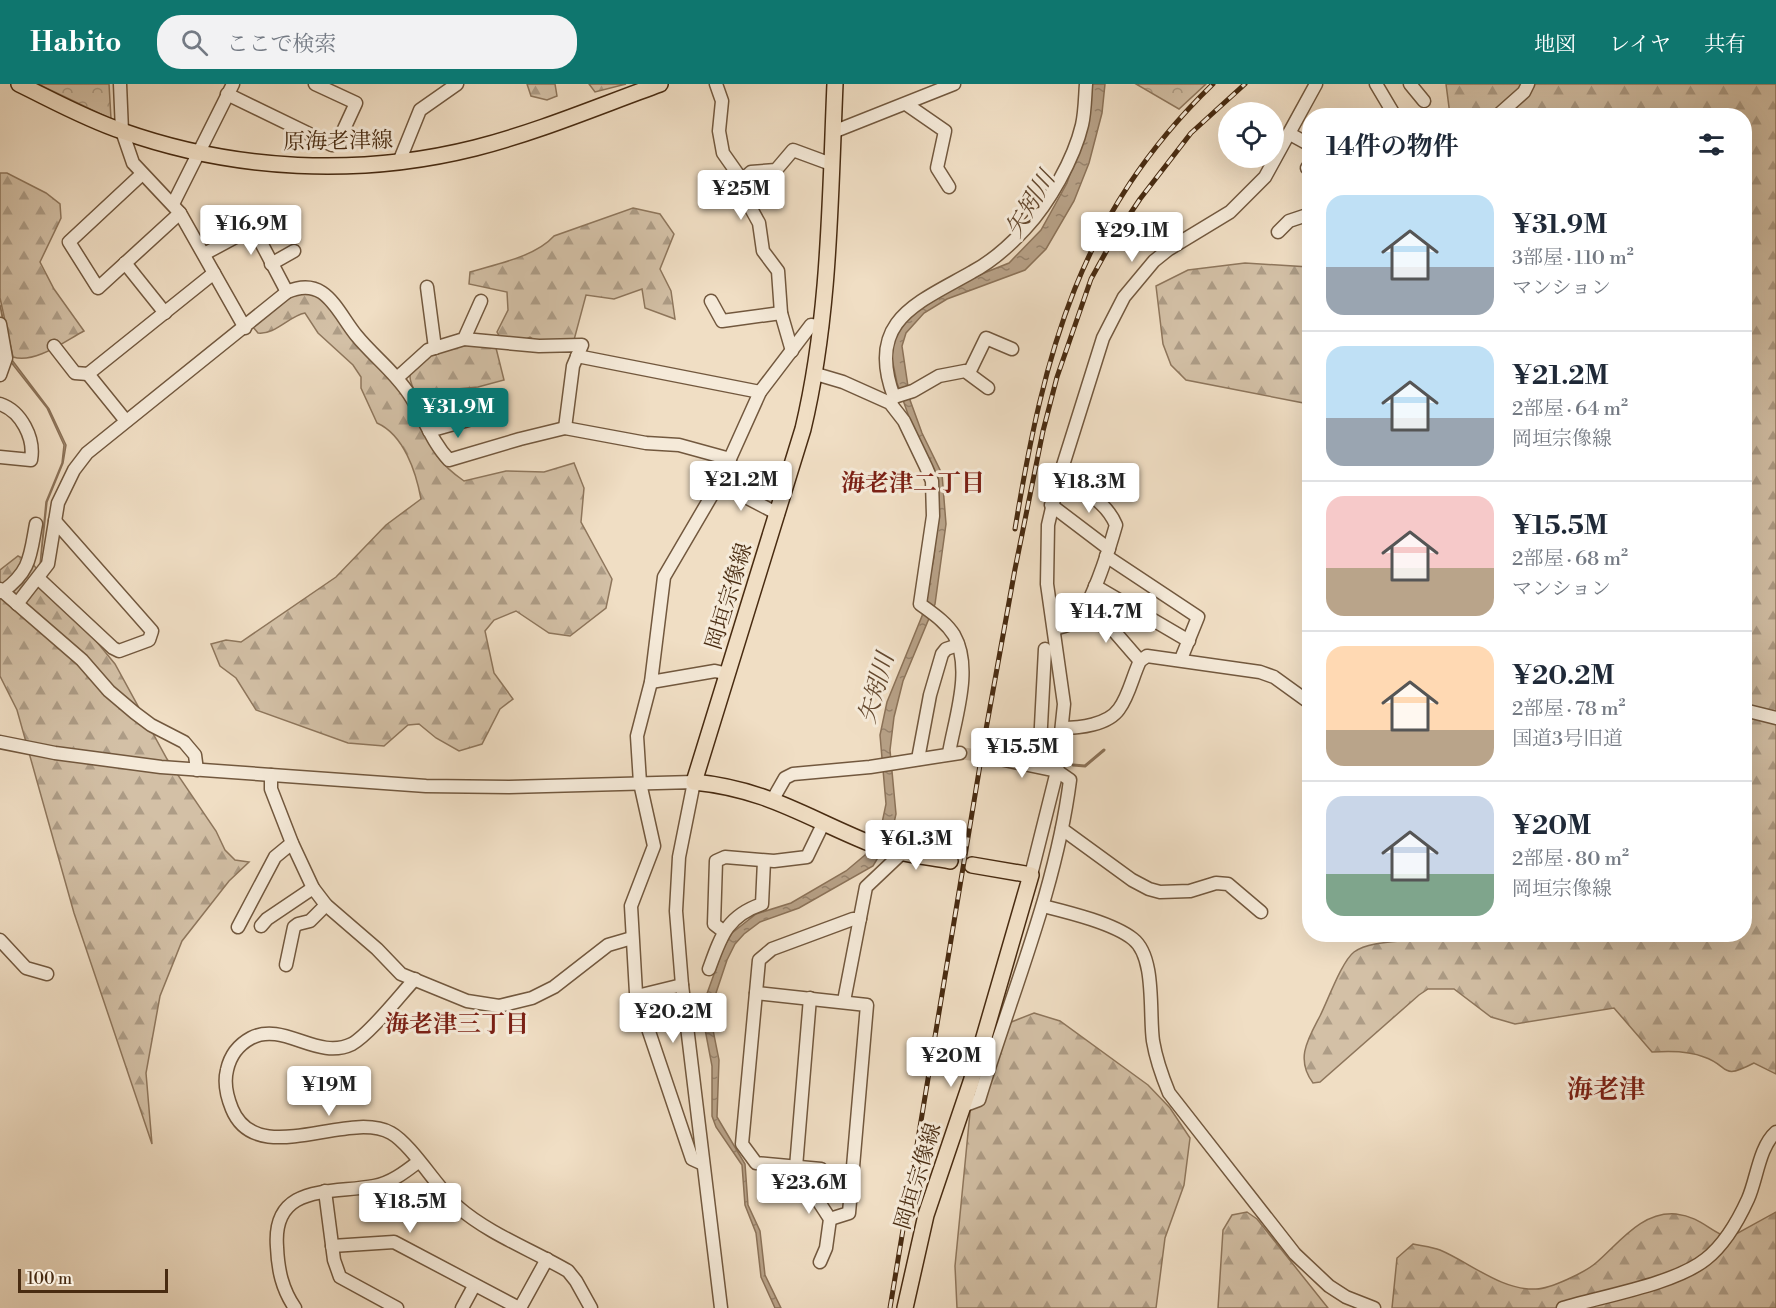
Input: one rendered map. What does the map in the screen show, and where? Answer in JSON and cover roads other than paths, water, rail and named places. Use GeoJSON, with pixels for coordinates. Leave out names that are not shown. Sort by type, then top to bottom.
{"type":"FeatureCollection","features":[{"type":"Feature","properties":{"kind":"main road","name":"原海老津線"},"geometry":{"type":"LineString","coordinates":[[19,84],[122,131],[200,153],[300,166],[352,166],[399,162],[476,147],[660,84]]}},
{"type":"Feature","properties":{"kind":"main road","name":"岡垣宗像線"},"geometry":{"type":"LineString","coordinates":[[694,782],[778,514],[803,429],[816,374],[822,327],[835,84]]}},
{"type":"Feature","properties":{"kind":"main road"},"geometry":{"type":"LineString","coordinates":[[694,782],[725,785],[773,799],[869,843],[896,851],[950,861]]}},
{"type":"Feature","properties":{"kind":"main road"},"geometry":{"type":"LineString","coordinates":[[972,864],[1031,875]]}},
{"type":"Feature","properties":{"kind":"main road","name":"岡垣宗像線"},"geometry":{"type":"LineString","coordinates":[[905,1308],[926,1215],[963,1106],[1031,875]]}},
{"type":"Feature","properties":{"kind":"street"},"geometry":{"type":"LineString","coordinates":[[120,84],[122,131],[126,149],[142,174],[176,209],[245,328]]}},
{"type":"Feature","properties":{"kind":"street"},"geometry":{"type":"LineString","coordinates":[[142,174],[69,242],[98,288],[176,209],[230,89],[332,145],[338,142],[356,103],[315,84]]}},
{"type":"Feature","properties":{"kind":"street"},"geometry":{"type":"LineString","coordinates":[[399,162],[420,110],[457,84]]}},
{"type":"Feature","properties":{"kind":"street"},"geometry":{"type":"LineString","coordinates":[[716,84],[722,101],[719,131],[723,153],[742,180],[743,194],[759,223],[763,251],[778,271],[781,312],[792,351]]}},
{"type":"Feature","properties":{"kind":"street"},"geometry":{"type":"LineString","coordinates":[[833,132],[954,84]]}},
{"type":"Feature","properties":{"kind":"street"},"geometry":{"type":"LineString","coordinates":[[773,799],[785,778],[793,774],[870,767],[943,757],[955,753],[962,662],[953,634],[939,618],[920,604],[931,540],[932,481],[892,400],[887,372],[887,346],[896,322],[911,306],[928,294],[974,271],[1025,229],[1051,196],[1082,125],[1086,84]]}},
{"type":"Feature","properties":{"kind":"street"},"geometry":{"type":"LineString","coordinates":[[1304,108],[1316,84]]}},
{"type":"Feature","properties":{"kind":"street"},"geometry":{"type":"LineString","coordinates":[[1377,84],[1390,108]]}},
{"type":"Feature","properties":{"kind":"street"},"geometry":{"type":"LineString","coordinates":[[1410,84],[1424,101]]}},
{"type":"Feature","properties":{"kind":"street"},"geometry":{"type":"LineString","coordinates":[[1506,108],[1524,92],[1528,84]]}},
{"type":"Feature","properties":{"kind":"street"},"geometry":{"type":"LineString","coordinates":[[906,104],[945,131],[937,168],[949,188]]}},
{"type":"Feature","properties":{"kind":"street"},"geometry":{"type":"LineString","coordinates":[[1031,875],[1057,771],[1064,704],[1047,584],[1046,552],[1051,505],[1103,338],[1124,297],[1138,278],[1169,249],[1218,220],[1249,195],[1265,177],[1302,111]]}},
{"type":"Feature","properties":{"kind":"street"},"geometry":{"type":"LineString","coordinates":[[1290,134],[1302,141]]}},
{"type":"Feature","properties":{"kind":"street"},"geometry":{"type":"LineString","coordinates":[[742,180],[751,172],[776,170],[793,150],[831,164]]}},
{"type":"Feature","properties":{"kind":"street"},"geometry":{"type":"LineString","coordinates":[[1278,232],[1289,221],[1302,217]]}},
{"type":"Feature","properties":{"kind":"street"},"geometry":{"type":"LineString","coordinates":[[204,254],[245,232],[257,235],[287,292]]}},
{"type":"Feature","properties":{"kind":"street"},"geometry":{"type":"LineString","coordinates":[[271,264],[294,251]]}},
{"type":"Feature","properties":{"kind":"street"},"geometry":{"type":"LineString","coordinates":[[125,263],[165,313]]}},
{"type":"Feature","properties":{"kind":"street"},"geometry":{"type":"LineString","coordinates":[[54,346],[75,373],[88,374],[214,273]]}},
{"type":"Feature","properties":{"kind":"street"},"geometry":{"type":"LineString","coordinates":[[17,604],[48,564],[62,490],[87,453],[287,292],[300,287],[319,290],[328,297],[357,337],[397,378],[438,449],[449,460],[565,428],[646,443],[680,445],[730,459]]}},
{"type":"Feature","properties":{"kind":"street"},"geometry":{"type":"LineString","coordinates":[[427,287],[435,348]]}},
{"type":"Feature","properties":{"kind":"street"},"geometry":{"type":"LineString","coordinates":[[464,339],[481,301]]}},
{"type":"Feature","properties":{"kind":"street"},"geometry":{"type":"LineString","coordinates":[[711,301],[722,321],[781,312]]}},
{"type":"Feature","properties":{"kind":"street"},"geometry":{"type":"LineString","coordinates":[[0,324],[6,358],[0,375]]}},
{"type":"Feature","properties":{"kind":"street"},"geometry":{"type":"LineString","coordinates":[[703,1164],[692,1159],[637,996],[631,906],[654,846],[640,783],[637,736],[651,682],[664,577],[718,483],[760,392],[811,326],[822,327]]}},
{"type":"Feature","properties":{"kind":"street"},"geometry":{"type":"LineString","coordinates":[[969,373],[986,338],[1012,349]]}},
{"type":"Feature","properties":{"kind":"street"},"geometry":{"type":"LineString","coordinates":[[397,378],[428,350],[464,339],[539,346],[582,345],[573,366],[565,428]]}},
{"type":"Feature","properties":{"kind":"street"},"geometry":{"type":"LineString","coordinates":[[577,356],[760,392]]}},
{"type":"Feature","properties":{"kind":"street"},"geometry":{"type":"LineString","coordinates":[[816,374],[892,400],[939,376],[965,371],[988,388]]}},
{"type":"Feature","properties":{"kind":"street"},"geometry":{"type":"LineString","coordinates":[[88,374],[126,421]]}},
{"type":"Feature","properties":{"kind":"street"},"geometry":{"type":"LineString","coordinates":[[0,404],[10,408],[21,419],[33,447],[31,460],[0,457]]}},
{"type":"Feature","properties":{"kind":"street"},"geometry":{"type":"LineString","coordinates":[[429,431],[480,417]]}},
{"type":"Feature","properties":{"kind":"street"},"geometry":{"type":"LineString","coordinates":[[1054,629],[1073,623],[1080,616],[1095,586],[1116,525],[1113,516],[1086,490],[1059,478]]}},
{"type":"Feature","properties":{"kind":"street"},"geometry":{"type":"LineString","coordinates":[[718,483],[778,514]]}},
{"type":"Feature","properties":{"kind":"street"},"geometry":{"type":"LineString","coordinates":[[1051,505],[1108,553],[1198,617],[1181,659]]}},
{"type":"Feature","properties":{"kind":"street"},"geometry":{"type":"LineString","coordinates":[[38,579],[113,648],[119,651],[149,640],[152,631],[55,521]]}},
{"type":"Feature","properties":{"kind":"street"},"geometry":{"type":"LineString","coordinates":[[36,524],[32,554],[19,580],[1,590],[82,660],[109,691],[135,713],[151,725],[184,742],[195,755],[197,770]]}},
{"type":"Feature","properties":{"kind":"street"},"geometry":{"type":"LineString","coordinates":[[1095,586],[1190,641]]}},
{"type":"Feature","properties":{"kind":"street"},"geometry":{"type":"LineString","coordinates":[[1080,616],[1114,631],[1140,661]]}},
{"type":"Feature","properties":{"kind":"street"},"geometry":{"type":"LineString","coordinates":[[918,759],[930,695],[942,654],[946,649],[958,645]]}},
{"type":"Feature","properties":{"kind":"street"},"geometry":{"type":"LineString","coordinates":[[1040,745],[1044,705],[1045,649]]}},
{"type":"Feature","properties":{"kind":"street"},"geometry":{"type":"LineString","coordinates":[[963,1106],[979,1100],[1042,906],[1062,829],[1070,780],[1057,771],[995,758],[1040,745],[1062,733],[1112,716],[1119,709],[1140,661],[1147,656],[1181,659],[1233,670],[1260,672],[1274,677],[1302,697]]}},
{"type":"Feature","properties":{"kind":"street"},"geometry":{"type":"LineString","coordinates":[[651,682],[716,671],[728,674]]}},
{"type":"Feature","properties":{"kind":"street"},"geometry":{"type":"LineString","coordinates":[[1044,705],[1064,704]]}},
{"type":"Feature","properties":{"kind":"street"},"geometry":{"type":"LineString","coordinates":[[1752,712],[1776,718]]}},
{"type":"Feature","properties":{"kind":"street"},"geometry":{"type":"LineString","coordinates":[[0,742],[55,753],[197,770],[436,787],[694,782],[685,822],[676,884],[681,985],[721,1308]]}},
{"type":"Feature","properties":{"kind":"street"},"geometry":{"type":"LineString","coordinates":[[271,775],[271,789],[313,888],[326,905],[377,949],[401,974],[467,1001],[499,1006],[532,998],[554,987],[608,945],[632,939]]}},
{"type":"Feature","properties":{"kind":"street"},"geometry":{"type":"LineString","coordinates":[[723,931],[714,924],[716,861],[725,857],[764,861],[807,857],[824,822]]}},
{"type":"Feature","properties":{"kind":"street"},"geometry":{"type":"LineString","coordinates":[[1062,829],[1132,880],[1149,889],[1160,892],[1190,891],[1216,883],[1228,884],[1261,912]]}},
{"type":"Feature","properties":{"kind":"street"},"geometry":{"type":"LineString","coordinates":[[238,927],[275,857],[292,843]]}},
{"type":"Feature","properties":{"kind":"street"},"geometry":{"type":"LineString","coordinates":[[844,1001],[866,887],[896,851]]}},
{"type":"Feature","properties":{"kind":"street"},"geometry":{"type":"LineString","coordinates":[[709,969],[723,931],[733,920],[750,908],[762,904],[764,861]]}},
{"type":"Feature","properties":{"kind":"street"},"geometry":{"type":"LineString","coordinates":[[261,926],[267,919],[313,888]]}},
{"type":"Feature","properties":{"kind":"street"},"geometry":{"type":"LineString","coordinates":[[286,965],[294,927],[310,921],[326,905]]}},
{"type":"Feature","properties":{"kind":"street"},"geometry":{"type":"LineString","coordinates":[[1042,906],[1080,915],[1132,938],[1141,948],[1147,964],[1153,1041],[1160,1071],[1169,1093],[1295,1254],[1329,1286],[1346,1297],[1374,1308]]}},
{"type":"Feature","properties":{"kind":"street"},"geometry":{"type":"LineString","coordinates":[[820,1262],[826,1248],[830,1218],[817,1199],[821,1169],[756,1163],[742,1144],[759,960],[772,949],[853,919],[860,919]]}},
{"type":"Feature","properties":{"kind":"street"},"geometry":{"type":"LineString","coordinates":[[0,940],[26,968],[47,974]]}},
{"type":"Feature","properties":{"kind":"street"},"geometry":{"type":"LineString","coordinates":[[415,979],[352,1044],[328,1049],[277,1034],[254,1037],[233,1054],[225,1076],[228,1098],[235,1117],[243,1126],[258,1135],[271,1137],[376,1128],[393,1134],[467,1215],[547,1259],[572,1276],[591,1308]]}},
{"type":"Feature","properties":{"kind":"street"},"geometry":{"type":"LineString","coordinates":[[637,996],[681,985]]}},
{"type":"Feature","properties":{"kind":"street"},"geometry":{"type":"LineString","coordinates":[[756,993],[867,1005],[849,1214],[830,1218]]}},
{"type":"Feature","properties":{"kind":"street"},"geometry":{"type":"LineString","coordinates":[[796,1167],[810,998]]}},
{"type":"Feature","properties":{"kind":"street"},"geometry":{"type":"LineString","coordinates":[[1563,1308],[1577,1306],[1666,1278],[1707,1258],[1738,1220],[1749,1197],[1763,1153],[1776,1132]]}},
{"type":"Feature","properties":{"kind":"street"},"geometry":{"type":"LineString","coordinates":[[295,1308],[281,1280],[276,1241],[278,1226],[296,1200],[306,1194],[375,1186],[395,1178],[418,1162]]}},
{"type":"Feature","properties":{"kind":"street"},"geometry":{"type":"LineString","coordinates":[[325,1191],[332,1246],[340,1277],[397,1308]]}},
{"type":"Feature","properties":{"kind":"street"},"geometry":{"type":"LineString","coordinates":[[332,1246],[394,1242],[474,1286],[520,1308],[547,1259]]}},
{"type":"Feature","properties":{"kind":"street"},"geometry":{"type":"LineString","coordinates":[[462,1308],[474,1286]]}},
{"type":"Feature","properties":{"kind":"water"},"geometry":{"type":"Polygon","coordinates":[[[1091,84],[1105,84],[1102,113],[1089,163],[1074,201],[1046,249],[1025,270],[947,299],[924,313],[906,333],[902,346],[910,400],[922,433],[942,474],[946,524],[935,604],[903,681],[894,717],[890,750],[896,814],[891,836],[873,866],[799,908],[760,922],[744,934],[735,944],[727,960],[714,999],[712,1025],[719,1060],[717,1117],[745,1164],[748,1205],[760,1231],[765,1275],[781,1308],[775,1308],[761,1277],[756,1233],[745,1205],[742,1165],[716,1127],[712,1116],[712,1066],[704,1024],[704,1002],[723,949],[732,933],[756,914],[791,903],[846,871],[865,855],[882,823],[886,804],[880,735],[887,702],[922,616],[934,557],[939,502],[897,383],[892,359],[893,343],[899,325],[914,309],[964,281],[1009,263],[1041,230],[1067,183],[1085,131],[1091,84]]]}},
{"type":"Feature","properties":{"kind":"water"},"geometry":{"type":"Polygon","coordinates":[[[0,305],[12,360],[49,409],[66,445],[63,463],[47,502],[40,565],[46,502],[62,463],[64,445],[47,408],[10,361],[0,305]]]}},
{"type":"Feature","properties":{"kind":"waterway"},"geometry":{"type":"LineString","coordinates":[[1073,765],[1085,766],[1104,750]]}},
{"type":"Feature","properties":{"kind":"tunnel"},"geometry":{"type":"LineString","coordinates":[[960,753],[995,758]]}},
{"type":"Feature","properties":{"kind":"railway"},"geometry":{"type":"LineString","coordinates":[[1015,529],[1039,404],[1055,345],[1075,289],[1099,236],[1130,184],[1167,133],[1213,84]]}},
{"type":"Feature","properties":{"kind":"railway"},"geometry":{"type":"LineString","coordinates":[[890,1308],[985,735],[1015,569],[1043,431],[1057,377],[1091,279],[1112,241],[1140,199],[1191,133],[1245,84]]}},
{"type":"Feature","properties":{"kind":"district","name":"海老津二丁目"},"geometry":{"type":"Point","coordinates":[913,483]}},
{"type":"Feature","properties":{"kind":"district","name":"海老津三丁目"},"geometry":{"type":"Point","coordinates":[457,1024]}},
{"type":"Feature","properties":{"kind":"district","name":"海老津"},"geometry":{"type":"Point","coordinates":[1606,1089]}},
{"type":"Feature","properties":{"kind":"water label","name":"矢矧川"},"geometry":{"type":"Point","coordinates":[1030,204]}},
{"type":"Feature","properties":{"kind":"water label","name":"矢矧川"},"geometry":{"type":"Point","coordinates":[876,688]}}]}
